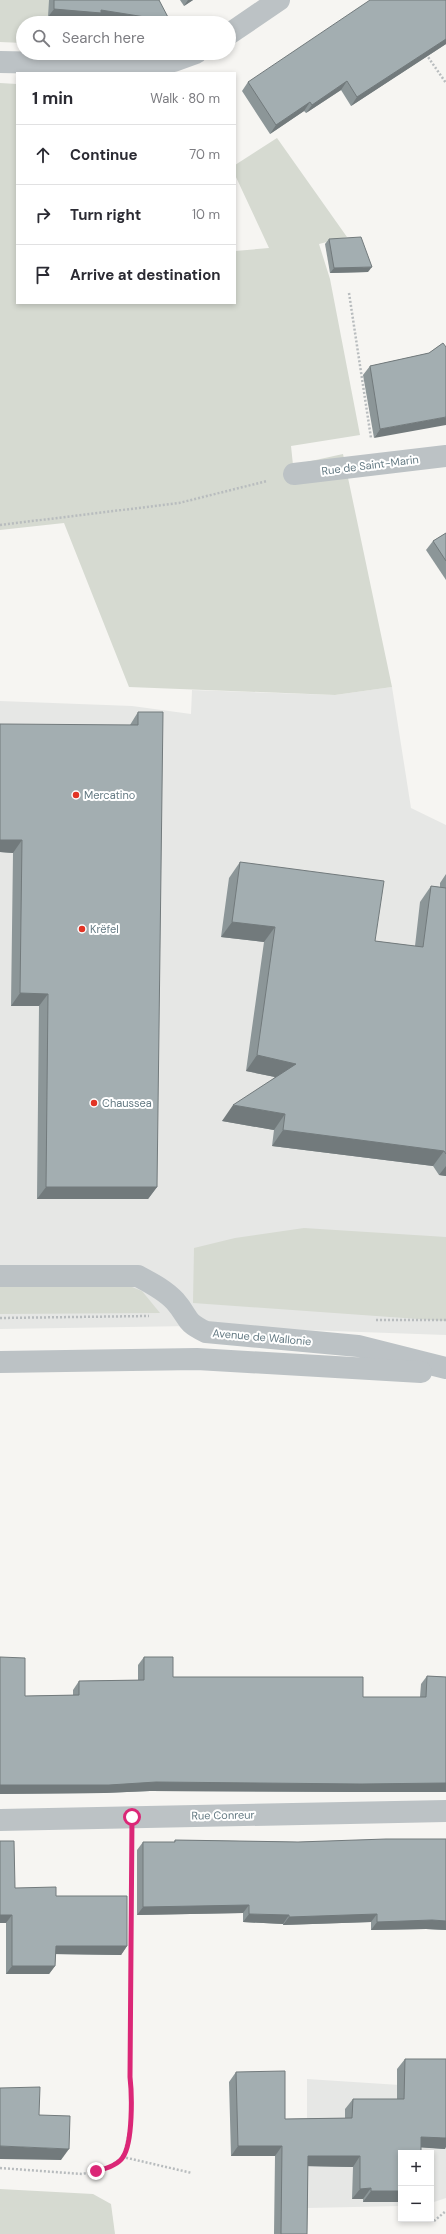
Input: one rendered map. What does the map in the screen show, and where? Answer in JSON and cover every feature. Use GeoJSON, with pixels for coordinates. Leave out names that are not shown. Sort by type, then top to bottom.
{"type":"FeatureCollection","features":[{"type":"Feature","properties":{"kind":"street"},"geometry":{"type":"LineString","coordinates":[[236,29],[279,0]]}},
{"type":"Feature","properties":{"kind":"street"},"geometry":{"type":"LineString","coordinates":[[0,62],[36,64],[152,65],[177,60]]}},
{"type":"Feature","properties":{"kind":"street","name":"Rue de Saint-Marin"},"geometry":{"type":"LineString","coordinates":[[294,474],[446,456]]}},
{"type":"Feature","properties":{"kind":"street","name":"Avenue de Wallonie"},"geometry":{"type":"LineString","coordinates":[[0,1276],[138,1276],[158,1287],[175,1302],[190,1324],[206,1332],[358,1346],[446,1368]]}},
{"type":"Feature","properties":{"kind":"street"},"geometry":{"type":"LineString","coordinates":[[0,1362],[197,1359],[446,1374]]}},
{"type":"Feature","properties":{"kind":"street","name":"Rue Conreur"},"geometry":{"type":"LineString","coordinates":[[0,1820],[446,1811]]}},
{"type":"Feature","properties":{"kind":"path"},"geometry":{"type":"LineString","coordinates":[[424,51],[446,83]]}},
{"type":"Feature","properties":{"kind":"path"},"geometry":{"type":"LineString","coordinates":[[349,293],[375,465]]}},
{"type":"Feature","properties":{"kind":"path"},"geometry":{"type":"LineString","coordinates":[[0,525],[179,503],[294,474]]}},
{"type":"Feature","properties":{"kind":"path"},"geometry":{"type":"LineString","coordinates":[[0,1318],[184,1316]]}},
{"type":"Feature","properties":{"kind":"path"},"geometry":{"type":"LineString","coordinates":[[0,2168],[82,2174],[106,2169],[123,2157],[130,2131],[132,2097],[130,2077],[132,1817]]}},
{"type":"Feature","properties":{"kind":"path"},"geometry":{"type":"LineString","coordinates":[[123,2157],[192,2173]]}},
{"type":"Feature","properties":{"kind":"path"},"geometry":{"type":"LineString","coordinates":[[434,2221],[446,2211]]}},
{"type":"Feature","properties":{"kind":"shaded area"},"geometry":{"type":"Polygon","coordinates":[[[0,0],[51,0],[51,16],[16,16],[16,43],[0,42],[0,0]]]}},
{"type":"Feature","properties":{"kind":"shaded area"},"geometry":{"type":"Polygon","coordinates":[[[0,83],[16,84],[16,304],[236,304],[236,251],[269,248],[236,177],[236,164],[277,138],[347,237],[319,244],[330,279],[360,435],[291,446],[293,465],[343,454],[392,687],[335,695],[129,687],[64,523],[0,530],[0,83]]]}},
{"type":"Feature","properties":{"kind":"shaded area"},"geometry":{"type":"Polygon","coordinates":[[[392,687],[411,808],[446,825],[446,1335],[191,1326],[0,1329],[0,701],[132,706],[191,714],[192,690],[335,695],[392,687]]]}},
{"type":"Feature","properties":{"kind":"shaded area"},"geometry":{"type":"Polygon","coordinates":[[[304,1228],[446,1237],[446,1321],[193,1303],[194,1248],[235,1238],[304,1228]]]}},
{"type":"Feature","properties":{"kind":"shaded area"},"geometry":{"type":"Polygon","coordinates":[[[0,1278],[122,1283],[142,1291],[160,1313],[0,1314],[0,1278]]]}},
{"type":"Feature","properties":{"kind":"shaded area"},"geometry":{"type":"Polygon","coordinates":[[[307,2079],[446,2088],[446,2198],[434,2202],[434,2150],[398,2150],[398,2206],[307,2208],[307,2079]]]}},
{"type":"Feature","properties":{"kind":"shaded area"},"geometry":{"type":"Polygon","coordinates":[[[0,2189],[93,2194],[111,2204],[115,2234],[0,2234],[0,2189]]]}},
{"type":"Feature","properties":{"kind":"building"},"geometry":{"type":"Polygon","coordinates":[[[54,0],[159,0],[167,16],[139,16],[101,10],[101,13],[54,9],[54,0]]]}},
{"type":"Feature","properties":{"kind":"building"},"geometry":{"type":"Polygon","coordinates":[[[370,0],[446,0],[446,39],[357,97],[347,81],[312,105],[310,102],[276,125],[248,82],[370,0]]]}},
{"type":"Feature","properties":{"kind":"building"},"geometry":{"type":"Polygon","coordinates":[[[361,237],[372,267],[334,268],[329,239],[361,237]]]}},
{"type":"Feature","properties":{"kind":"building"},"geometry":{"type":"Polygon","coordinates":[[[443,343],[446,347],[446,417],[380,429],[370,366],[429,353],[443,343]]]}},
{"type":"Feature","properties":{"kind":"building"},"geometry":{"type":"Polygon","coordinates":[[[446,533],[446,561],[433,541],[446,533]]]}},
{"type":"Feature","properties":{"kind":"building"},"geometry":{"type":"Polygon","coordinates":[[[138,712],[163,712],[157,1187],[46,1187],[48,994],[20,993],[22,840],[0,840],[0,724],[138,725],[138,712]]]}},
{"type":"Feature","properties":{"kind":"building"},"geometry":{"type":"Polygon","coordinates":[[[240,862],[384,881],[375,941],[423,947],[431,886],[446,888],[446,1154],[444,1151],[283,1130],[285,1114],[233,1105],[296,1064],[257,1055],[275,927],[232,922],[240,862]]]}},
{"type":"Feature","properties":{"kind":"building"},"geometry":{"type":"Polygon","coordinates":[[[0,1657],[25,1658],[25,1696],[79,1695],[79,1681],[144,1680],[144,1657],[173,1657],[173,1677],[363,1677],[363,1697],[426,1697],[427,1676],[446,1677],[446,1783],[361,1784],[156,1782],[109,1785],[0,1785],[0,1657]]]}},
{"type":"Feature","properties":{"kind":"building"},"geometry":{"type":"Polygon","coordinates":[[[386,1839],[446,1839],[446,1921],[432,1920],[377,1922],[377,1914],[289,1917],[289,1915],[249,1914],[249,1905],[143,1907],[143,1842],[175,1842],[175,1840],[298,1842],[386,1839]]]}},
{"type":"Feature","properties":{"kind":"building"},"geometry":{"type":"Polygon","coordinates":[[[0,1841],[14,1841],[15,1888],[56,1887],[56,1896],[127,1896],[127,1946],[56,1946],[55,1966],[12,1966],[12,1915],[0,1915],[0,1841]]]}},
{"type":"Feature","properties":{"kind":"building"},"geometry":{"type":"Polygon","coordinates":[[[405,2059],[446,2059],[446,2138],[421,2137],[421,2150],[398,2150],[398,2191],[371,2191],[371,2188],[360,2189],[360,2156],[308,2156],[307,2234],[281,2234],[282,2146],[238,2146],[236,2072],[285,2071],[285,2119],[352,2118],[353,2099],[404,2099],[405,2059]]]}},
{"type":"Feature","properties":{"kind":"building"},"geometry":{"type":"Polygon","coordinates":[[[40,2087],[39,2115],[70,2116],[69,2149],[0,2146],[0,2088],[40,2087]]]}},
{"type":"Feature","properties":{"kind":"place","name":"Mercatino"},"geometry":{"type":"Point","coordinates":[76,795]}},
{"type":"Feature","properties":{"kind":"place","name":"Krëfel"},"geometry":{"type":"Point","coordinates":[82,929]}},
{"type":"Feature","properties":{"kind":"place","name":"Chaussea"},"geometry":{"type":"Point","coordinates":[94,1103]}},
{"type":"Feature","properties":{"kind":"route"},"geometry":{"type":"LineString","coordinates":[[96,2171],[106,2169],[123,2157],[130,2131],[132,2097],[130,2077],[132,1817]]}}]}
